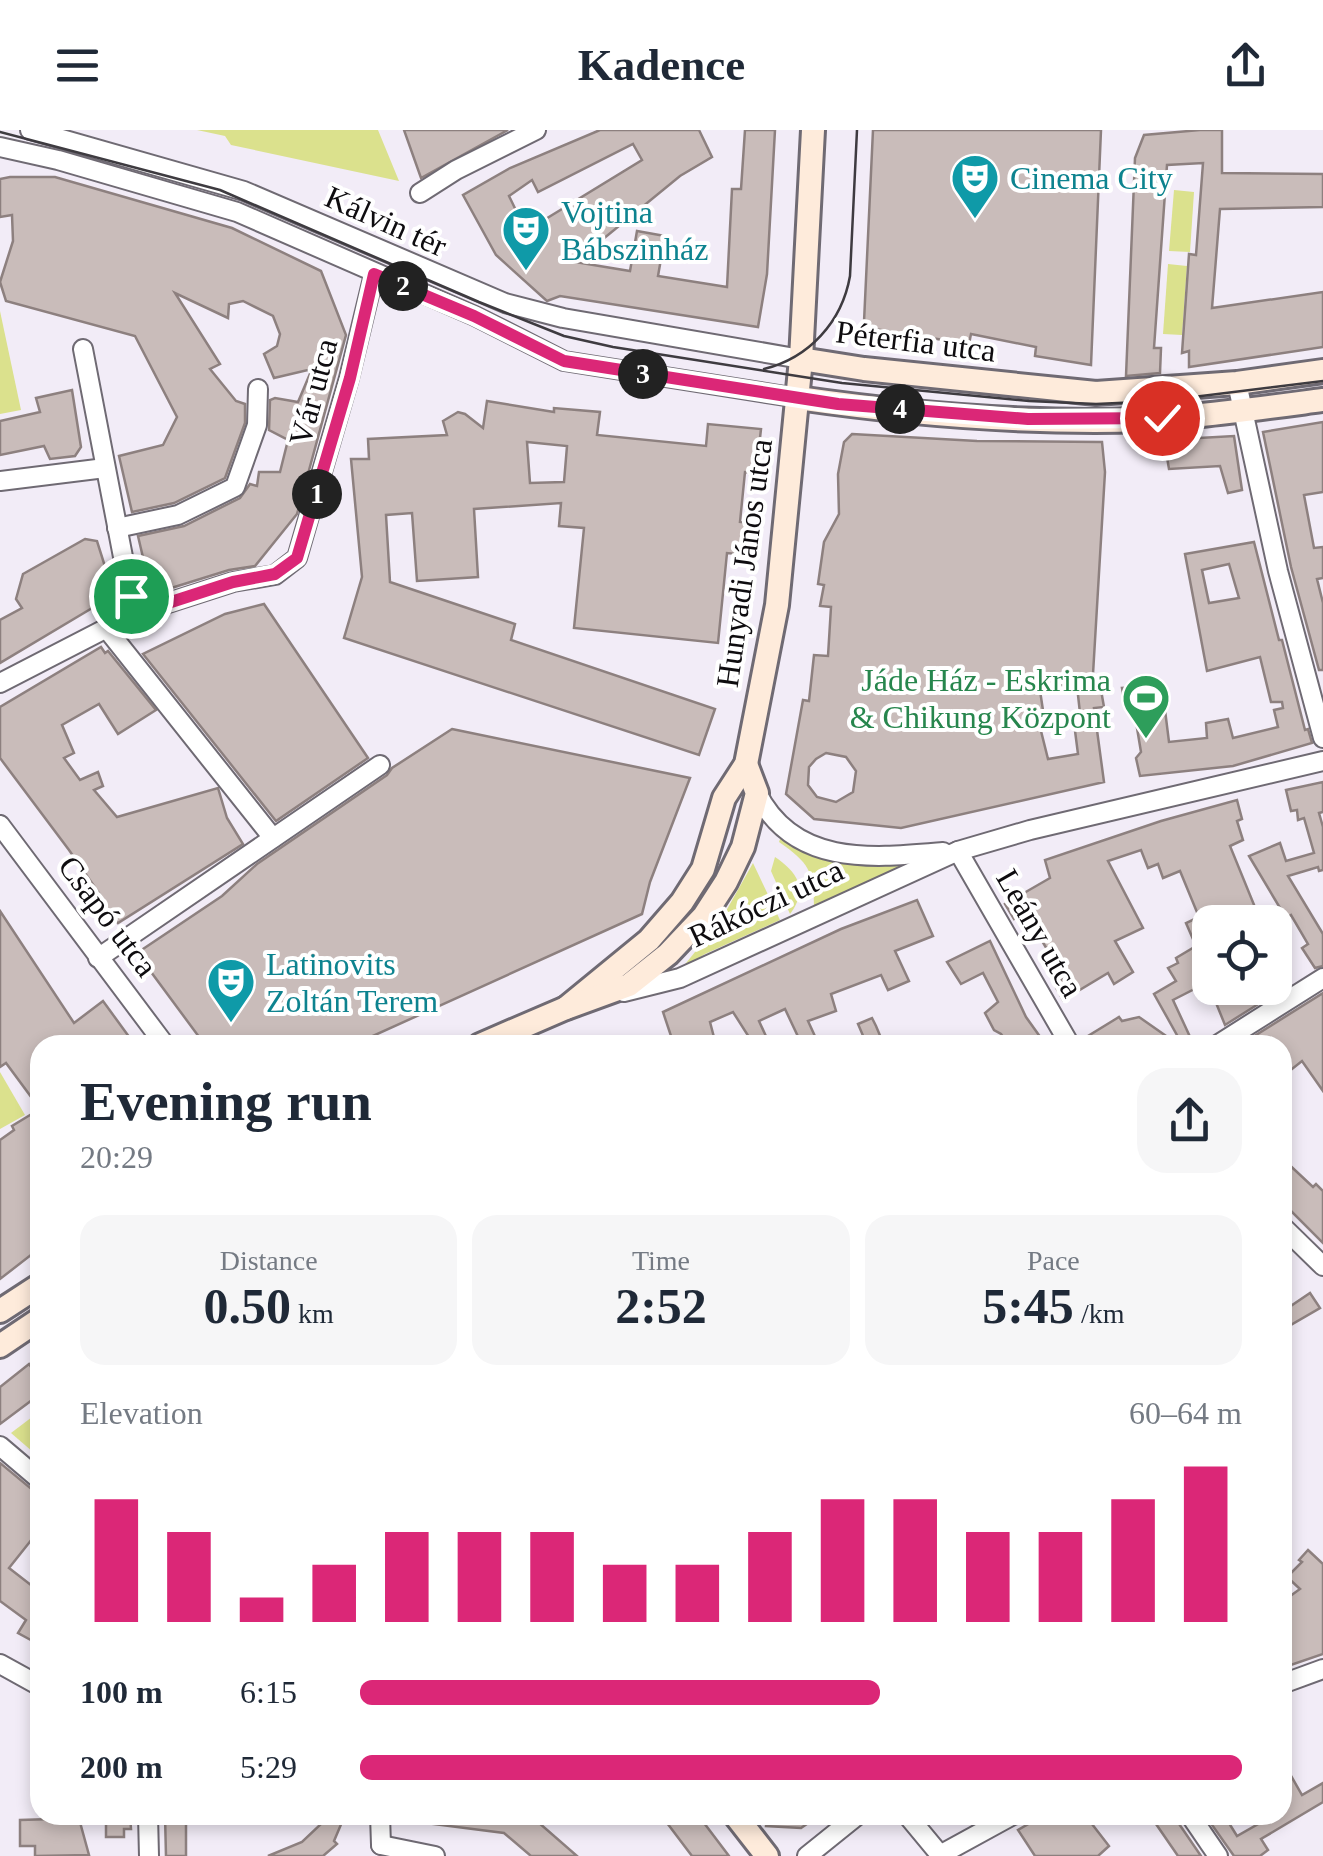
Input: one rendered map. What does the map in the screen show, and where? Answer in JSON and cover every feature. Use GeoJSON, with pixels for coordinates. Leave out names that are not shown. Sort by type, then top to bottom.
{"type":"FeatureCollection","features":[{"type":"Feature","properties":{"kind":"street","name":"Kálvin tér"},"geometry":{"type":"LineString","coordinates":[[30,130],[63,134],[244,191],[505,304]]}},
{"type":"Feature","properties":{"kind":"street"},"geometry":{"type":"LineString","coordinates":[[420,193],[456,170],[536,130]]}},
{"type":"Feature","properties":{"kind":"street","name":"Hunyadi János utca"},"geometry":{"type":"LineString","coordinates":[[649,940],[682,902],[703,869],[724,798],[746,764],[777,605],[801,359],[813,130]]}},
{"type":"Feature","properties":{"kind":"street"},"geometry":{"type":"LineString","coordinates":[[58,160],[63,134]]}},
{"type":"Feature","properties":{"kind":"street","name":"Kálvin tér"},"geometry":{"type":"LineString","coordinates":[[0,147],[237,212],[551,352]]}},
{"type":"Feature","properties":{"kind":"street"},"geometry":{"type":"LineString","coordinates":[[237,212],[244,191]]}},
{"type":"Feature","properties":{"kind":"street","name":"Vár utca"},"geometry":{"type":"LineString","coordinates":[[0,682],[134,614],[233,582],[275,574],[297,558],[350,378],[374,274]]}},
{"type":"Feature","properties":{"kind":"street","name":"Péterfia utca"},"geometry":{"type":"LineString","coordinates":[[505,304],[562,318],[801,359],[1096,393],[1237,383],[1323,370]]}},
{"type":"Feature","properties":{"kind":"street"},"geometry":{"type":"LineString","coordinates":[[83,349],[134,614]]}},
{"type":"Feature","properties":{"kind":"street","name":"Péterfia utca"},"geometry":{"type":"LineString","coordinates":[[551,352],[564,361],[798,398],[1028,419],[1112,420],[1244,411],[1323,400]]}},
{"type":"Feature","properties":{"kind":"street"},"geometry":{"type":"LineString","coordinates":[[1237,383],[1278,571],[1323,738]]}},
{"type":"Feature","properties":{"kind":"street"},"geometry":{"type":"LineString","coordinates":[[118,528],[178,515],[235,486],[257,424],[258,389]]}},
{"type":"Feature","properties":{"kind":"street"},"geometry":{"type":"LineString","coordinates":[[0,482],[104,468]]}},
{"type":"Feature","properties":{"kind":"street"},"geometry":{"type":"LineString","coordinates":[[106,628],[272,838]]}},
{"type":"Feature","properties":{"kind":"street","name":"Rákóczi utca"},"geometry":{"type":"LineString","coordinates":[[503,1035],[566,1008],[680,978],[958,851],[1030,830],[1323,761]]}},
{"type":"Feature","properties":{"kind":"street"},"geometry":{"type":"LineString","coordinates":[[746,764],[757,793]]}},
{"type":"Feature","properties":{"kind":"street"},"geometry":{"type":"LineString","coordinates":[[98,958],[380,765]]}},
{"type":"Feature","properties":{"kind":"street","name":"Rákóczi utca"},"geometry":{"type":"LineString","coordinates":[[757,793],[766,810],[788,831],[842,855],[878,858],[958,851]]}},
{"type":"Feature","properties":{"kind":"street","name":"Rákóczi utca"},"geometry":{"type":"LineString","coordinates":[[596,999],[629,985],[668,954],[704,916],[743,847],[757,793]]}},
{"type":"Feature","properties":{"kind":"street","name":"Csapó utca"},"geometry":{"type":"LineString","coordinates":[[0,825],[158,1035]]}},
{"type":"Feature","properties":{"kind":"street","name":"Leány utca"},"geometry":{"type":"LineString","coordinates":[[958,851],[1064,1035]]}},
{"type":"Feature","properties":{"kind":"street","name":"Rákóczi utca"},"geometry":{"type":"LineString","coordinates":[[566,1008],[649,940]]}},
{"type":"Feature","properties":{"kind":"street"},"geometry":{"type":"LineString","coordinates":[[1233,1035],[1323,978]]}},
{"type":"Feature","properties":{"kind":"street"},"geometry":{"type":"LineString","coordinates":[[1292,1236],[1323,1266]]}},
{"type":"Feature","properties":{"kind":"street"},"geometry":{"type":"LineString","coordinates":[[0,1310],[30,1291]]}},
{"type":"Feature","properties":{"kind":"street"},"geometry":{"type":"LineString","coordinates":[[0,1346],[30,1326]]}},
{"type":"Feature","properties":{"kind":"street"},"geometry":{"type":"LineString","coordinates":[[0,1446],[30,1472]]}},
{"type":"Feature","properties":{"kind":"street"},"geometry":{"type":"LineString","coordinates":[[0,1664],[30,1680]]}},
{"type":"Feature","properties":{"kind":"street"},"geometry":{"type":"LineString","coordinates":[[1292,1680],[1323,1668]]}},
{"type":"Feature","properties":{"kind":"street"},"geometry":{"type":"LineString","coordinates":[[148,1825],[149,1856]]}},
{"type":"Feature","properties":{"kind":"street"},"geometry":{"type":"LineString","coordinates":[[379,1825],[375,1851],[435,1856]]}},
{"type":"Feature","properties":{"kind":"street"},"geometry":{"type":"LineString","coordinates":[[742,1825],[767,1856]]}},
{"type":"Feature","properties":{"kind":"street"},"geometry":{"type":"LineString","coordinates":[[807,1856],[846,1825]]}},
{"type":"Feature","properties":{"kind":"street"},"geometry":{"type":"LineString","coordinates":[[915,1825],[941,1856],[995,1825]]}},
{"type":"Feature","properties":{"kind":"street"},"geometry":{"type":"LineString","coordinates":[[1197,1825],[1218,1856]]}},
{"type":"Feature","properties":{"kind":"green space"},"geometry":{"type":"Polygon","coordinates":[[[197,130],[378,130],[399,181],[231,145],[225,136],[197,130]]]}},
{"type":"Feature","properties":{"kind":"green space"},"geometry":{"type":"Polygon","coordinates":[[[1174,190],[1194,192],[1190,252],[1169,251],[1174,190]]]}},
{"type":"Feature","properties":{"kind":"green space"},"geometry":{"type":"Polygon","coordinates":[[[1168,264],[1187,266],[1182,335],[1163,334],[1168,264]]]}},
{"type":"Feature","properties":{"kind":"green space"},"geometry":{"type":"Polygon","coordinates":[[[0,311],[21,410],[0,414],[0,311]]]}},
{"type":"Feature","properties":{"kind":"green space"},"geometry":{"type":"Polygon","coordinates":[[[781,836],[813,855],[844,864],[904,865],[814,907],[808,869],[779,842],[781,836]]]}},
{"type":"Feature","properties":{"kind":"green space"},"geometry":{"type":"Polygon","coordinates":[[[775,857],[798,882],[799,897],[790,914],[771,871],[775,857]]]}},
{"type":"Feature","properties":{"kind":"green space"},"geometry":{"type":"Polygon","coordinates":[[[753,863],[780,920],[682,968],[721,920],[753,863]]]}},
{"type":"Feature","properties":{"kind":"green space"},"geometry":{"type":"Polygon","coordinates":[[[0,1072],[25,1115],[0,1129],[0,1072]]]}},
{"type":"Feature","properties":{"kind":"green space"},"geometry":{"type":"Polygon","coordinates":[[[30,1419],[30,1449],[11,1433],[30,1419]]]}},
{"type":"Feature","properties":{"kind":"building"},"geometry":{"type":"Polygon","coordinates":[[[404,130],[508,130],[421,178],[404,130]]]}},
{"type":"Feature","properties":{"kind":"building"},"geometry":{"type":"Polygon","coordinates":[[[600,130],[699,130],[712,157],[680,176],[575,262],[630,271],[637,231],[665,236],[658,276],[727,287],[732,189],[741,189],[745,130],[775,130],[767,274],[758,327],[560,296],[547,301],[496,255],[463,195],[510,168],[600,130]],[[633,144],[538,192],[532,180],[509,196],[526,231],[642,160],[633,144]]]}},
{"type":"Feature","properties":{"kind":"building"},"geometry":{"type":"Polygon","coordinates":[[[873,130],[1101,130],[1091,365],[1035,356],[1036,347],[971,334],[969,344],[868,328],[864,322],[873,130]]]}},
{"type":"Feature","properties":{"kind":"building"},"geometry":{"type":"Polygon","coordinates":[[[1222,130],[1222,173],[1323,174],[1323,207],[1220,209],[1212,308],[1323,292],[1323,347],[1189,367],[1189,351],[1182,353],[1189,254],[1196,255],[1203,163],[1167,165],[1154,348],[1161,348],[1160,373],[1126,376],[1135,158],[1144,135],[1222,130]]]}},
{"type":"Feature","properties":{"kind":"building"},"geometry":{"type":"Polygon","coordinates":[[[55,177],[232,228],[321,271],[346,335],[297,514],[255,566],[152,594],[141,585],[139,574],[145,566],[138,536],[184,526],[240,498],[250,484],[257,486],[259,472],[280,472],[288,440],[269,430],[270,400],[298,402],[312,369],[274,378],[264,354],[277,346],[280,334],[273,316],[243,301],[229,304],[228,318],[175,293],[220,364],[210,369],[236,401],[245,404],[245,423],[225,478],[174,503],[132,512],[119,456],[163,445],[177,417],[135,336],[6,301],[0,282],[13,241],[12,215],[0,217],[0,179],[55,177]]]}},
{"type":"Feature","properties":{"kind":"building"},"geometry":{"type":"Polygon","coordinates":[[[72,390],[81,447],[75,456],[50,459],[44,446],[0,455],[0,421],[40,412],[36,398],[72,390]]]}},
{"type":"Feature","properties":{"kind":"building"},"geometry":{"type":"Polygon","coordinates":[[[487,401],[554,412],[554,408],[600,412],[597,435],[706,446],[708,424],[761,429],[756,473],[745,472],[740,522],[750,523],[747,555],[727,553],[718,643],[574,628],[584,528],[559,526],[561,503],[474,509],[478,577],[417,581],[412,513],[386,515],[390,582],[515,624],[511,640],[715,709],[699,755],[344,638],[362,577],[351,459],[369,459],[368,439],[447,435],[443,421],[458,412],[483,428],[487,401]],[[527,442],[530,483],[564,482],[567,446],[527,442]]]}},
{"type":"Feature","properties":{"kind":"building"},"geometry":{"type":"Polygon","coordinates":[[[1323,422],[1323,492],[1304,495],[1314,548],[1323,547],[1323,578],[1317,579],[1323,603],[1323,670],[1319,670],[1291,567],[1263,432],[1323,422]]]}},
{"type":"Feature","properties":{"kind":"building"},"geometry":{"type":"Polygon","coordinates":[[[852,434],[1102,442],[1105,472],[1092,691],[1101,690],[1104,707],[1094,708],[1104,782],[901,828],[814,819],[786,794],[803,700],[809,701],[814,655],[828,656],[831,607],[820,606],[824,585],[818,584],[824,542],[839,514],[838,474],[844,442],[852,434]],[[1039,684],[1046,730],[1041,731],[1048,759],[1078,754],[1074,723],[1081,722],[1077,686],[1039,684]],[[826,753],[809,767],[808,785],[817,797],[836,802],[853,792],[856,771],[846,757],[826,753]]]}},
{"type":"Feature","properties":{"kind":"building"},"geometry":{"type":"Polygon","coordinates":[[[1234,436],[1242,490],[1228,493],[1220,466],[1169,469],[1164,440],[1234,436]]]}},
{"type":"Feature","properties":{"kind":"building"},"geometry":{"type":"Polygon","coordinates":[[[85,539],[97,541],[114,595],[0,663],[0,620],[22,608],[16,599],[23,574],[85,539]]]}},
{"type":"Feature","properties":{"kind":"building"},"geometry":{"type":"Polygon","coordinates":[[[1254,542],[1279,640],[1312,743],[1233,766],[1140,776],[1136,758],[1141,752],[1133,704],[1125,706],[1122,688],[1162,686],[1169,742],[1207,738],[1206,723],[1228,719],[1233,738],[1278,727],[1274,710],[1283,708],[1282,702],[1271,702],[1260,657],[1207,671],[1185,554],[1254,542]],[[1229,564],[1202,570],[1209,603],[1239,598],[1229,564]]]}},
{"type":"Feature","properties":{"kind":"building"},"geometry":{"type":"Polygon","coordinates":[[[264,604],[368,758],[276,821],[143,654],[225,614],[264,604]]]}},
{"type":"Feature","properties":{"kind":"building"},"geometry":{"type":"Polygon","coordinates":[[[101,647],[156,710],[118,734],[99,704],[62,725],[74,753],[64,758],[80,780],[98,772],[103,786],[94,790],[117,817],[218,788],[227,818],[243,844],[118,923],[0,758],[0,707],[101,647]]]}},
{"type":"Feature","properties":{"kind":"building"},"geometry":{"type":"Polygon","coordinates":[[[452,729],[690,778],[650,882],[642,914],[375,1035],[198,1035],[137,953],[222,896],[257,864],[452,729]]]}},
{"type":"Feature","properties":{"kind":"building"},"geometry":{"type":"Polygon","coordinates":[[[1323,782],[1323,812],[1319,813],[1323,827],[1323,870],[1318,867],[1288,876],[1323,934],[1323,966],[1315,968],[1302,948],[1308,944],[1292,917],[1292,905],[1278,905],[1249,856],[1280,843],[1286,861],[1314,853],[1304,818],[1298,820],[1297,810],[1291,811],[1286,790],[1323,782]]]}},
{"type":"Feature","properties":{"kind":"building"},"geometry":{"type":"Polygon","coordinates":[[[1237,800],[1242,819],[1237,821],[1243,840],[1230,846],[1254,905],[1194,905],[1180,871],[1163,878],[1158,864],[1148,868],[1141,850],[1108,861],[1143,928],[1115,941],[1133,972],[1114,984],[1108,973],[1063,1000],[1054,984],[1064,978],[1025,912],[1014,919],[1005,904],[1050,878],[1045,860],[1237,800]]]}},
{"type":"Feature","properties":{"kind":"building"},"geometry":{"type":"Polygon","coordinates":[[[917,900],[933,936],[895,951],[909,981],[888,990],[881,975],[831,994],[836,1011],[808,1021],[814,1035],[797,1035],[785,1009],[759,1021],[765,1035],[748,1035],[733,1012],[710,1022],[713,1035],[671,1035],[663,1012],[841,929],[917,900]]]}},
{"type":"Feature","properties":{"kind":"building"},"geometry":{"type":"Polygon","coordinates":[[[0,911],[74,1023],[103,1001],[128,1035],[30,1035],[30,1095],[6,1063],[0,1067],[0,911]]]}},
{"type":"Feature","properties":{"kind":"building"},"geometry":{"type":"Polygon","coordinates":[[[990,941],[1026,1017],[1039,1035],[1002,1035],[994,1030],[985,1013],[998,1002],[983,973],[961,984],[947,962],[990,941]]]}},
{"type":"Feature","properties":{"kind":"building"},"geometry":{"type":"Polygon","coordinates":[[[1192,948],[1192,990],[1173,1000],[1189,1035],[1177,1035],[1154,994],[1176,981],[1168,968],[1178,963],[1176,958],[1192,948]]]}},
{"type":"Feature","properties":{"kind":"building"},"geometry":{"type":"Polygon","coordinates":[[[1323,993],[1323,1091],[1302,1061],[1292,1069],[1292,1035],[1256,1035],[1323,993]]]}},
{"type":"Feature","properties":{"kind":"building"},"geometry":{"type":"Polygon","coordinates":[[[1217,1005],[1257,1005],[1225,1025],[1217,1005]]]}},
{"type":"Feature","properties":{"kind":"building"},"geometry":{"type":"Polygon","coordinates":[[[1119,1017],[1122,1021],[1139,1017],[1165,1035],[1090,1035],[1119,1017]]]}},
{"type":"Feature","properties":{"kind":"building"},"geometry":{"type":"Polygon","coordinates":[[[872,1018],[880,1035],[863,1035],[858,1024],[872,1018]]]}},
{"type":"Feature","properties":{"kind":"building"},"geometry":{"type":"Polygon","coordinates":[[[30,1115],[30,1256],[0,1279],[0,1140],[14,1130],[12,1126],[30,1115]]]}},
{"type":"Feature","properties":{"kind":"building"},"geometry":{"type":"Polygon","coordinates":[[[1292,1167],[1323,1191],[1323,1243],[1292,1212],[1292,1167]]]}},
{"type":"Feature","properties":{"kind":"building"},"geometry":{"type":"Polygon","coordinates":[[[1310,1293],[1320,1308],[1292,1324],[1292,1305],[1310,1293]]]}},
{"type":"Feature","properties":{"kind":"building"},"geometry":{"type":"Polygon","coordinates":[[[29,1364],[30,1402],[0,1424],[0,1387],[29,1364]]]}},
{"type":"Feature","properties":{"kind":"building"},"geometry":{"type":"Polygon","coordinates":[[[0,1463],[30,1488],[30,1542],[9,1568],[30,1584],[30,1640],[18,1633],[26,1620],[0,1601],[0,1463]]]}},
{"type":"Feature","properties":{"kind":"building"},"geometry":{"type":"Polygon","coordinates":[[[1308,1550],[1323,1564],[1323,1654],[1292,1665],[1292,1595],[1300,1589],[1292,1582],[1292,1572],[1302,1562],[1299,1560],[1308,1550]]]}},
{"type":"Feature","properties":{"kind":"building"},"geometry":{"type":"Polygon","coordinates":[[[1292,1778],[1302,1795],[1323,1783],[1323,1802],[1292,1820],[1292,1778]]]}},
{"type":"Feature","properties":{"kind":"building"},"geometry":{"type":"Polygon","coordinates":[[[20,1820],[30,1820],[30,1825],[81,1825],[89,1855],[35,1856],[35,1846],[20,1846],[20,1820]]]}},
{"type":"Feature","properties":{"kind":"building"},"geometry":{"type":"Polygon","coordinates":[[[106,1825],[131,1825],[131,1829],[124,1829],[124,1837],[106,1837],[106,1825]]]}},
{"type":"Feature","properties":{"kind":"building"},"geometry":{"type":"Polygon","coordinates":[[[165,1825],[186,1825],[186,1856],[166,1856],[165,1825]]]}},
{"type":"Feature","properties":{"kind":"building"},"geometry":{"type":"Polygon","coordinates":[[[320,1825],[341,1825],[334,1841],[337,1844],[323,1856],[268,1856],[302,1842],[320,1825]]]}},
{"type":"Feature","properties":{"kind":"building"},"geometry":{"type":"Polygon","coordinates":[[[441,1825],[541,1825],[577,1856],[531,1856],[504,1833],[441,1825]]]}},
{"type":"Feature","properties":{"kind":"building"},"geometry":{"type":"Polygon","coordinates":[[[669,1825],[706,1825],[729,1856],[692,1856],[669,1825]]]}},
{"type":"Feature","properties":{"kind":"building"},"geometry":{"type":"Polygon","coordinates":[[[766,1825],[805,1825],[801,1828],[766,1825]]]}},
{"type":"Feature","properties":{"kind":"building"},"geometry":{"type":"Polygon","coordinates":[[[1027,1825],[1093,1825],[1109,1846],[1098,1856],[1035,1856],[1018,1830],[1027,1825]]]}},
{"type":"Feature","properties":{"kind":"building"},"geometry":{"type":"Polygon","coordinates":[[[1157,1825],[1180,1825],[1201,1856],[1178,1856],[1157,1825]]]}},
{"type":"Feature","properties":{"kind":"building"},"geometry":{"type":"Polygon","coordinates":[[[1212,1825],[1230,1825],[1237,1836],[1256,1825],[1284,1825],[1261,1839],[1268,1850],[1260,1856],[1234,1856],[1212,1825]]]}},
{"type":"Feature","properties":{"kind":"tram line"},"geometry":{"type":"LineString","coordinates":[[764,369],[795,356],[821,336],[846,293],[857,130]]}},
{"type":"Feature","properties":{"kind":"tram line"},"geometry":{"type":"LineString","coordinates":[[0,132],[220,190],[564,336],[613,347],[842,383],[1029,401],[1161,401],[1323,381]]}},
{"type":"Feature","properties":{"kind":"place","name":"Cinema City"},"geometry":{"type":"Point","coordinates":[975,220]}},
{"type":"Feature","properties":{"kind":"place","name":"Vojtina Bábszinház"},"geometry":{"type":"Point","coordinates":[526,272]}},
{"type":"Feature","properties":{"kind":"place","name":"Jáde Ház - Eskrima & Chikung Központ"},"geometry":{"type":"Point","coordinates":[1146,740]}},
{"type":"Feature","properties":{"kind":"place","name":"Latinovits Zoltán Terem"},"geometry":{"type":"Point","coordinates":[231,1024]}},
{"type":"Feature","properties":{"kind":"route"},"geometry":{"type":"LineString","coordinates":[[131,596],[134,614],[233,582],[275,574],[297,558],[350,378],[374,274],[474,316],[564,361],[838,404],[1028,419],[1162,418]]}}]}
